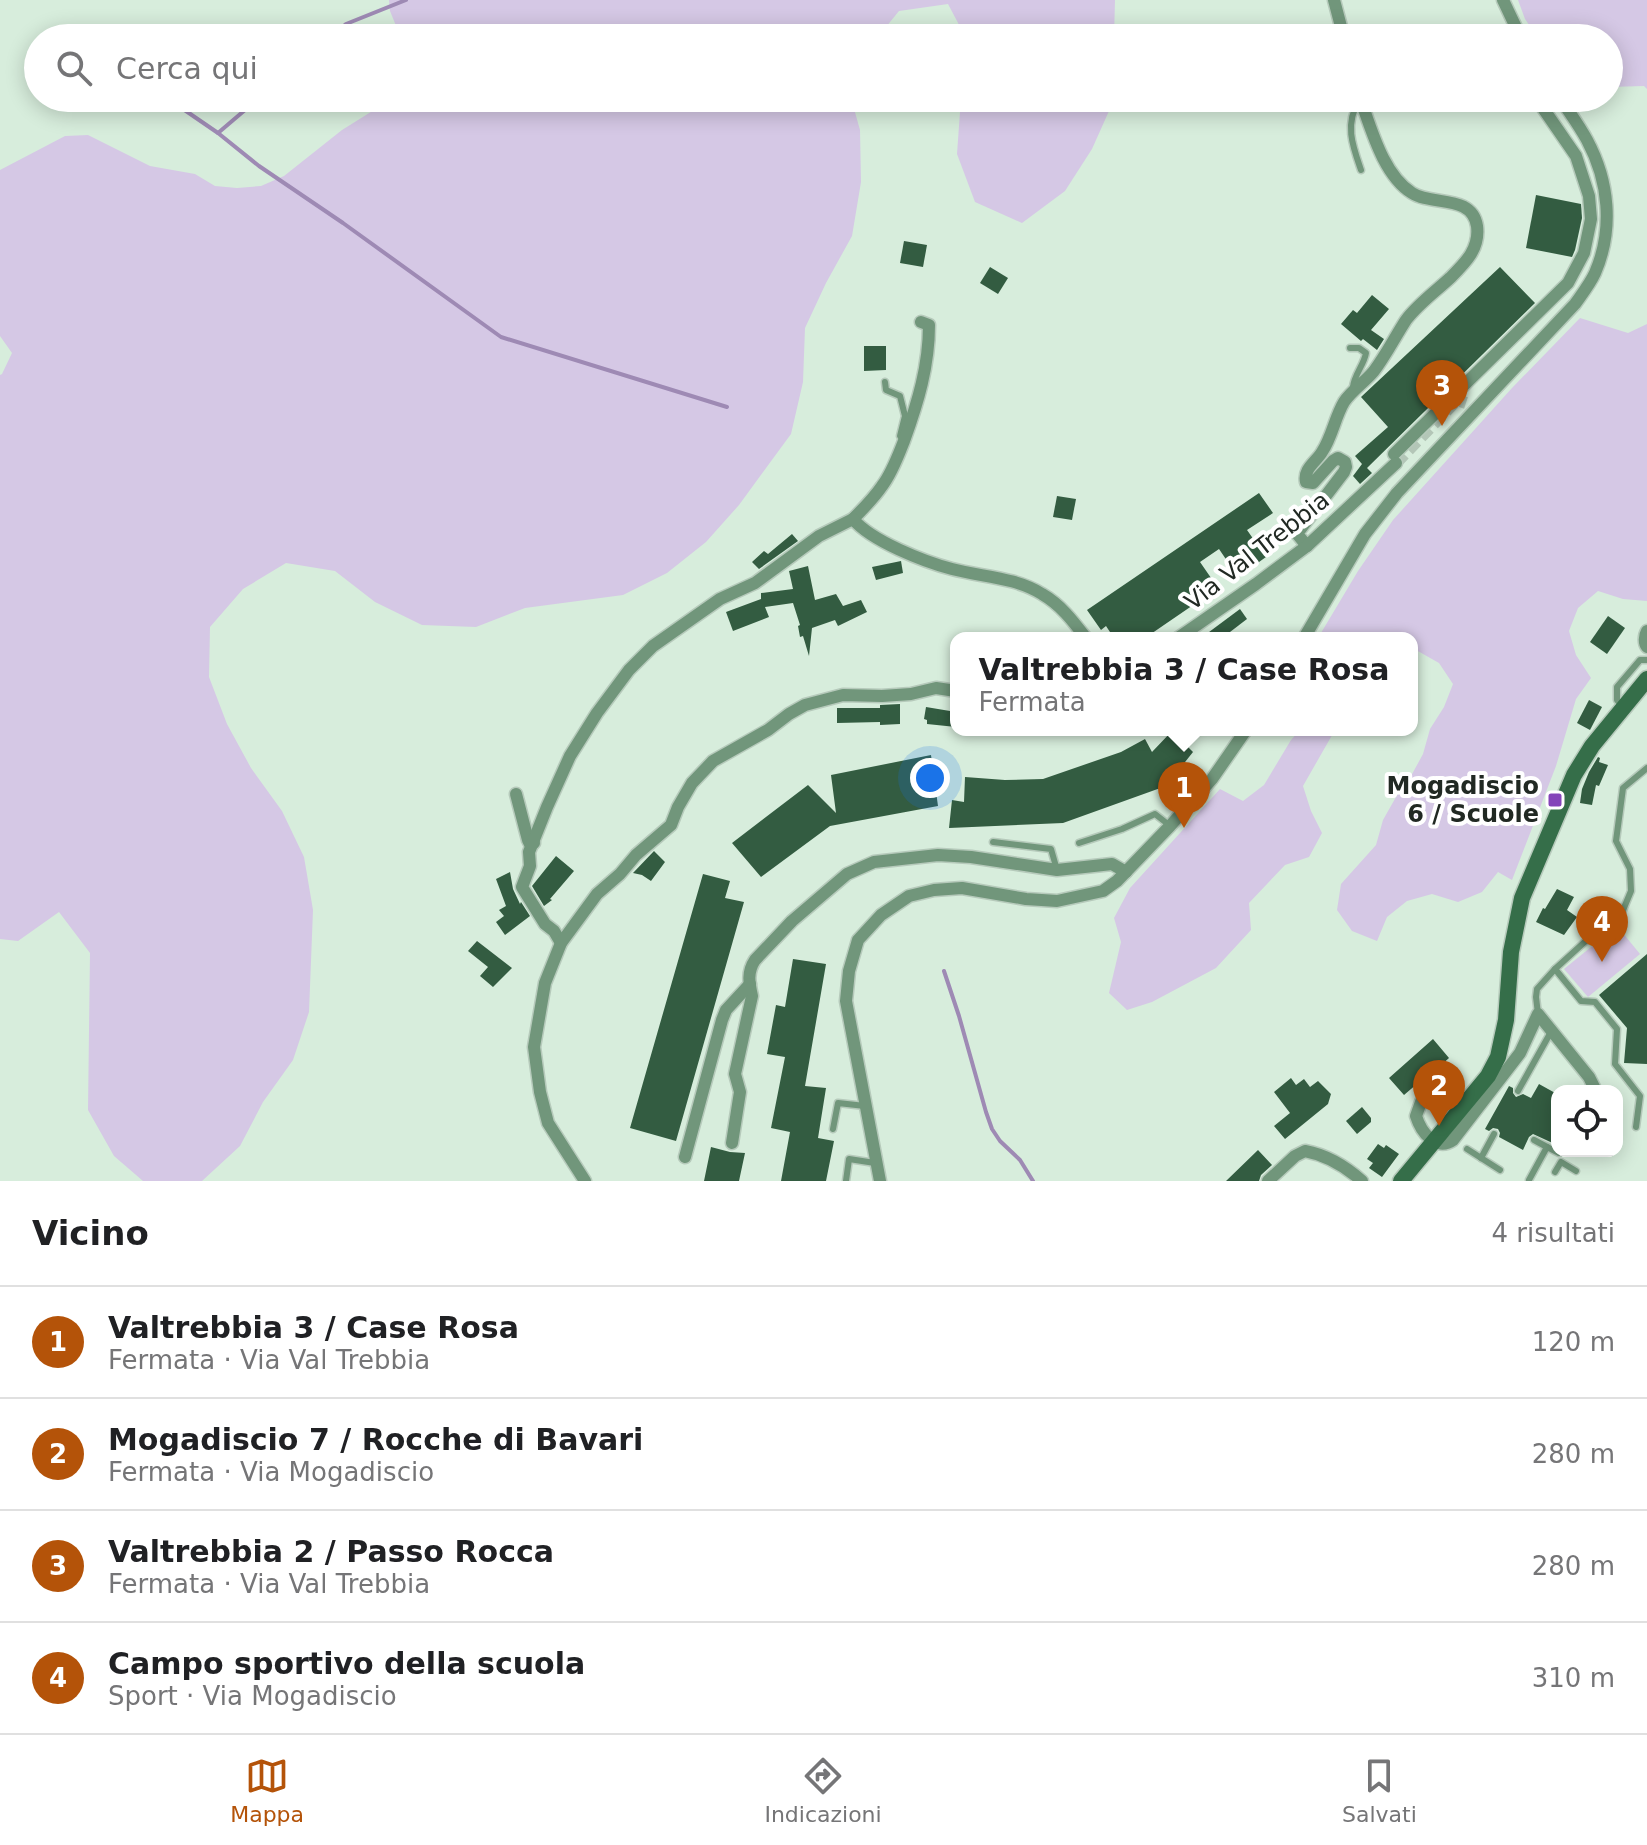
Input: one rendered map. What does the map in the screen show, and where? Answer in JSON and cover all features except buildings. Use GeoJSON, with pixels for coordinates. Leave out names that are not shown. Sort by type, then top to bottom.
{"type":"FeatureCollection","features":[{"type":"Feature","properties":{"kind":"street"},"geometry":{"type":"LineString","coordinates":[[1334,0],[1340,24]]}},
{"type":"Feature","properties":{"kind":"street"},"geometry":{"type":"LineString","coordinates":[[1503,0],[1514,24]]}},
{"type":"Feature","properties":{"kind":"street"},"geometry":{"type":"LineString","coordinates":[[1307,546],[1298,535],[1299,531],[1344,472],[1345,462],[1338,458],[1333,461],[1313,483],[1306,482],[1304,478],[1323,452],[1344,402],[1371,375],[1408,317],[1467,261],[1476,242],[1477,224],[1463,206],[1412,193],[1392,174],[1378,147],[1366,112]]}},
{"type":"Feature","properties":{"kind":"street","name":"Via Val Trebbia"},"geometry":{"type":"LineString","coordinates":[[1187,632],[1307,546],[1568,283],[1584,253],[1591,219],[1589,196],[1576,156],[1546,112]]}},
{"type":"Feature","properties":{"kind":"street"},"geometry":{"type":"LineString","coordinates":[[1308,632],[1365,534],[1397,493],[1470,406],[1575,304],[1595,274],[1605,241],[1608,214],[1602,176],[1587,140],[1569,112]]}},
{"type":"Feature","properties":{"kind":"street"},"geometry":{"type":"LineString","coordinates":[[561,943],[522,887],[530,866],[529,852],[570,756],[629,670],[653,646],[720,599],[755,583],[819,536],[853,519],[883,486],[919,400],[927,364],[929,325],[921,322]]}},
{"type":"Feature","properties":{"kind":"street"},"geometry":{"type":"LineString","coordinates":[[853,519],[860,528],[902,551],[951,569],[1019,583],[1033,589],[1053,602],[1081,632]]}},
{"type":"Feature","properties":{"kind":"street"},"geometry":{"type":"LineString","coordinates":[[1647,631],[1647,647]]}},
{"type":"Feature","properties":{"kind":"street"},"geometry":{"type":"LineString","coordinates":[[1401,1181],[1488,1076],[1498,1057],[1506,1020],[1515,926],[1522,898],[1574,775],[1592,746],[1630,704],[1647,679]]}},
{"type":"Feature","properties":{"kind":"street"},"geometry":{"type":"LineString","coordinates":[[585,1181],[548,1123],[534,1047],[545,983],[561,943],[597,894],[671,825],[692,783],[713,761],[768,730],[789,714],[805,705],[843,695],[882,696],[936,688],[950,690]]}},
{"type":"Feature","properties":{"kind":"street"},"geometry":{"type":"LineString","coordinates":[[880,1181],[846,1001],[849,971],[858,940],[881,915],[909,896],[934,890],[962,888],[1057,901],[1103,891],[1170,826],[1212,779],[1242,736]]}},
{"type":"Feature","properties":{"kind":"street"},"geometry":{"type":"LineString","coordinates":[[516,794],[528,840],[530,844],[534,843]]}},
{"type":"Feature","properties":{"kind":"street"},"geometry":{"type":"LineString","coordinates":[[732,1143],[740,1092],[735,1074],[752,996],[751,967],[792,921],[847,874],[874,862],[949,856],[1057,870],[1112,864],[1126,872]]}},
{"type":"Feature","properties":{"kind":"street"},"geometry":{"type":"LineString","coordinates":[[685,1157],[722,1020],[726,1010],[750,984]]}},
{"type":"Feature","properties":{"kind":"street"},"geometry":{"type":"LineString","coordinates":[[1440,1083],[1421,1102],[1416,1116],[1423,1131],[1439,1145],[1445,1145],[1453,1140],[1520,1053],[1538,1014],[1593,1085]]}},
{"type":"Feature","properties":{"kind":"street"},"geometry":{"type":"LineString","coordinates":[[1268,1181],[1295,1156],[1305,1151],[1325,1156],[1362,1181]]}},
{"type":"Feature","properties":{"kind":"lane"},"geometry":{"type":"LineString","coordinates":[[1354,112],[1351,141],[1361,170]]}},
{"type":"Feature","properties":{"kind":"lane"},"geometry":{"type":"LineString","coordinates":[[1350,348],[1359,348],[1366,353],[1353,383],[1354,391]]}},
{"type":"Feature","properties":{"kind":"lane"},"geometry":{"type":"LineString","coordinates":[[885,382],[886,390],[900,396],[905,416],[900,436],[904,441]]}},
{"type":"Feature","properties":{"kind":"lane"},"geometry":{"type":"LineString","coordinates":[[1630,704],[1617,700],[1617,687],[1640,660],[1647,660]]}},
{"type":"Feature","properties":{"kind":"lane"},"geometry":{"type":"LineString","coordinates":[[1538,1014],[1537,989],[1600,928],[1621,915],[1631,891],[1630,869],[1616,841],[1623,788],[1647,768]]}},
{"type":"Feature","properties":{"kind":"lane"},"geometry":{"type":"LineString","coordinates":[[1079,843],[1155,814],[1170,826]]}},
{"type":"Feature","properties":{"kind":"lane"},"geometry":{"type":"LineString","coordinates":[[993,842],[1051,849],[1057,870]]}},
{"type":"Feature","properties":{"kind":"lane"},"geometry":{"type":"LineString","coordinates":[[1555,969],[1581,1001],[1595,1002],[1617,1029],[1615,1064],[1640,1096],[1636,1127]]}},
{"type":"Feature","properties":{"kind":"lane"},"geometry":{"type":"LineString","coordinates":[[1518,1091],[1552,1030]]}},
{"type":"Feature","properties":{"kind":"lane"},"geometry":{"type":"LineString","coordinates":[[833,1129],[838,1103],[865,1106]]}},
{"type":"Feature","properties":{"kind":"lane"},"geometry":{"type":"LineString","coordinates":[[1481,1158],[1494,1134]]}},
{"type":"Feature","properties":{"kind":"lane"},"geometry":{"type":"LineString","coordinates":[[1534,1140],[1551,1149]]}},
{"type":"Feature","properties":{"kind":"lane"},"geometry":{"type":"LineString","coordinates":[[1529,1180],[1547,1147]]}},
{"type":"Feature","properties":{"kind":"lane"},"geometry":{"type":"LineString","coordinates":[[1467,1149],[1500,1170]]}},
{"type":"Feature","properties":{"kind":"lane"},"geometry":{"type":"LineString","coordinates":[[846,1181],[849,1159],[876,1163]]}},
{"type":"Feature","properties":{"kind":"lane"},"geometry":{"type":"LineString","coordinates":[[1555,1172],[1561,1162],[1576,1171]]}},
{"type":"Feature","properties":{"kind":"shaded area"},"geometry":{"type":"Polygon","coordinates":[[[389,0],[1115,0],[1114,24],[959,24],[948,4],[899,11],[888,24],[395,24],[389,0]]]}},
{"type":"Feature","properties":{"kind":"shaded area"},"geometry":{"type":"Polygon","coordinates":[[[1518,0],[1647,0],[1647,89],[1644,86],[1623,87],[1623,24],[1528,24],[1518,0]]]}},
{"type":"Feature","properties":{"kind":"shaded area"},"geometry":{"type":"Polygon","coordinates":[[[371,112],[855,112],[860,130],[861,182],[852,236],[805,328],[803,382],[791,434],[739,505],[706,542],[667,573],[623,595],[525,608],[476,627],[422,625],[375,602],[335,571],[286,563],[243,589],[210,627],[209,677],[227,724],[251,768],[282,811],[304,857],[313,910],[309,1012],[293,1060],[263,1102],[240,1146],[202,1181],[143,1181],[114,1156],[88,1110],[90,953],[59,912],[18,941],[0,939],[0,375],[12,353],[0,336],[0,170],[65,136],[88,135],[150,166],[195,174],[215,186],[261,186],[284,176],[342,130],[371,112]]]}},
{"type":"Feature","properties":{"kind":"shaded area"},"geometry":{"type":"Polygon","coordinates":[[[960,112],[1109,112],[1092,149],[1065,191],[1022,223],[975,202],[957,154],[960,112]]]}},
{"type":"Feature","properties":{"kind":"shaded area"},"geometry":{"type":"Polygon","coordinates":[[[1580,318],[1628,333],[1647,324],[1647,601],[1623,599],[1598,591],[1578,608],[1569,631],[1576,655],[1591,678],[1576,699],[1556,766],[1512,880],[1498,872],[1482,892],[1458,902],[1432,894],[1407,901],[1387,917],[1377,941],[1352,931],[1337,910],[1341,884],[1376,845],[1383,820],[1423,754],[1430,729],[1444,707],[1453,684],[1439,663],[1418,651],[1418,632],[1322,632],[1393,520],[1580,318]]]}},
{"type":"Feature","properties":{"kind":"shaded area"},"geometry":{"type":"Polygon","coordinates":[[[1295,736],[1332,736],[1303,786],[1322,833],[1309,857],[1285,865],[1249,903],[1251,930],[1216,968],[1152,1002],[1127,1010],[1109,993],[1121,942],[1114,918],[1130,888],[1220,789],[1243,801],[1264,785],[1295,736]]]}},
{"type":"Feature","properties":{"kind":"shaded area"},"geometry":{"type":"Polygon","coordinates":[[[1617,926],[1640,954],[1588,997],[1564,969],[1617,926]]]}},
{"type":"Feature","properties":{"kind":"waterway"},"geometry":{"type":"LineString","coordinates":[[346,24],[406,0]]}},
{"type":"Feature","properties":{"kind":"waterway"},"geometry":{"type":"LineString","coordinates":[[187,112],[501,337],[727,407]]}},
{"type":"Feature","properties":{"kind":"waterway"},"geometry":{"type":"LineString","coordinates":[[218,133],[243,112]]}},
{"type":"Feature","properties":{"kind":"waterway"},"geometry":{"type":"LineString","coordinates":[[944,971],[992,1129],[1020,1160],[1033,1181]]}},
{"type":"Feature","properties":{"kind":"tunnel"},"geometry":{"type":"LineString","coordinates":[[1396,463],[1454,403],[1466,403]]}},
{"type":"Feature","properties":{"kind":"place","name":"Valtrebbia 2 / Passo Rocca"},"geometry":{"type":"Point","coordinates":[1442,426]}},
{"type":"Feature","properties":{"kind":"place","name":"Mogadiscio 6 / Scuole"},"geometry":{"type":"Point","coordinates":[1555,800]}},
{"type":"Feature","properties":{"kind":"place","name":"Valtrebbia 3 / Case Rosa"},"geometry":{"type":"Point","coordinates":[1184,828]}},
{"type":"Feature","properties":{"kind":"place","name":"Campo sportivo della scuola"},"geometry":{"type":"Point","coordinates":[1602,962]}},
{"type":"Feature","properties":{"kind":"place","name":"Mogadiscio 7 / Rocche di Bavari"},"geometry":{"type":"Point","coordinates":[1439,1126]}}]}
